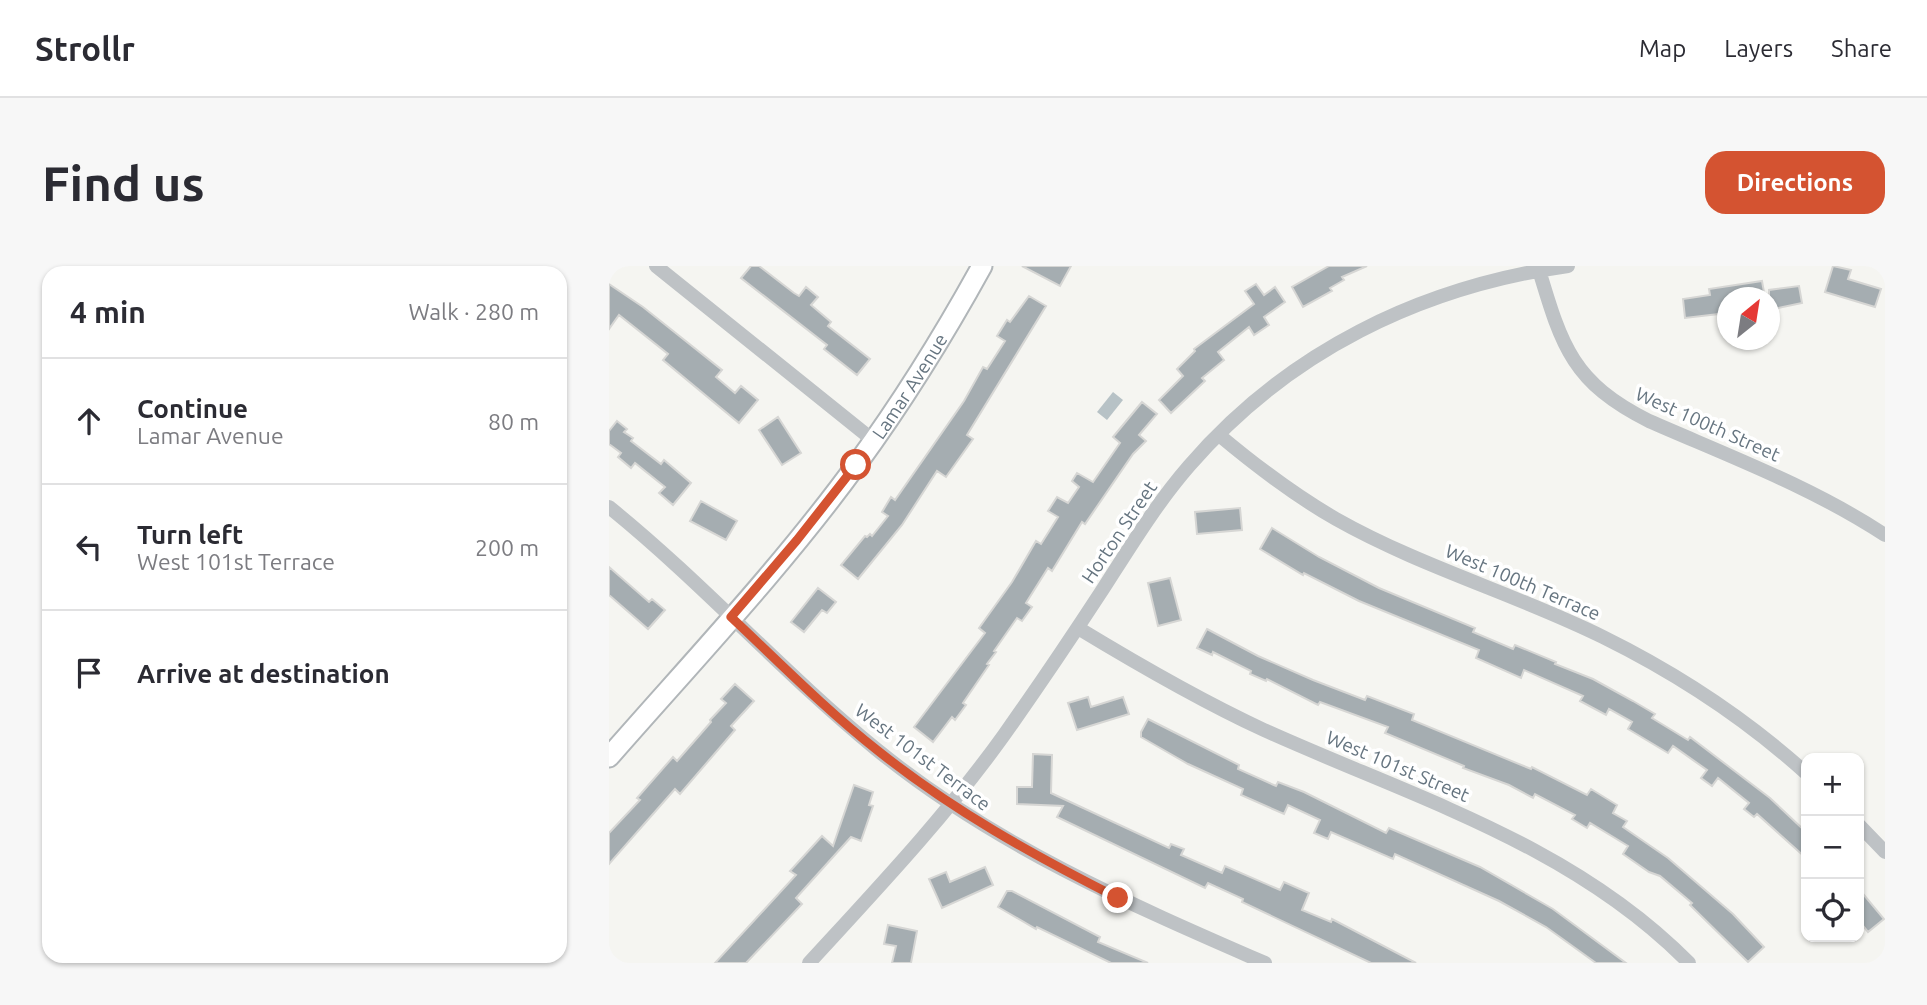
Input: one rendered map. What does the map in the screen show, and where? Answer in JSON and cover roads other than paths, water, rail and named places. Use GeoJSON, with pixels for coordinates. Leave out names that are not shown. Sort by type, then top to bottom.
{"type":"FeatureCollection","features":[{"type":"Feature","properties":{"kind":"street"},"geometry":{"type":"LineString","coordinates":[[656,266],[874,441]]}},
{"type":"Feature","properties":{"kind":"street","name":"Lamar Avenue"},"geometry":{"type":"LineString","coordinates":[[609,757],[797,540],[874,441],[948,328],[982,266]]}},
{"type":"Feature","properties":{"kind":"street","name":"Horton Street"},"geometry":{"type":"LineString","coordinates":[[809,963],[950,803],[1003,736],[1156,508],[1189,466],[1219,435],[1288,375],[1349,336],[1400,311],[1456,290],[1505,276],[1568,266]]}},
{"type":"Feature","properties":{"kind":"street","name":"West 100th Street"},"geometry":{"type":"LineString","coordinates":[[1539,270],[1562,341],[1577,365],[1600,391],[1625,409],[1649,421],[1811,492],[1857,516],[1885,535]]}},
{"type":"Feature","properties":{"kind":"street","name":"West 100th Terrace"},"geometry":{"type":"LineString","coordinates":[[1219,435],[1284,486],[1336,519],[1389,545],[1603,637],[1671,674],[1742,720],[1801,769]]}},
{"type":"Feature","properties":{"kind":"street","name":"West 101st Terrace"},"geometry":{"type":"LineString","coordinates":[[609,507],[684,572],[833,712],[877,750],[950,803],[1036,857],[1118,898],[1265,963]]}},
{"type":"Feature","properties":{"kind":"street","name":"West 101st Street"},"geometry":{"type":"LineString","coordinates":[[1078,628],[1195,696],[1265,730],[1493,828],[1546,855],[1585,878],[1629,910],[1689,963]]}},
{"type":"Feature","properties":{"kind":"street"},"geometry":{"type":"LineString","coordinates":[[1864,830],[1885,852]]}}]}
